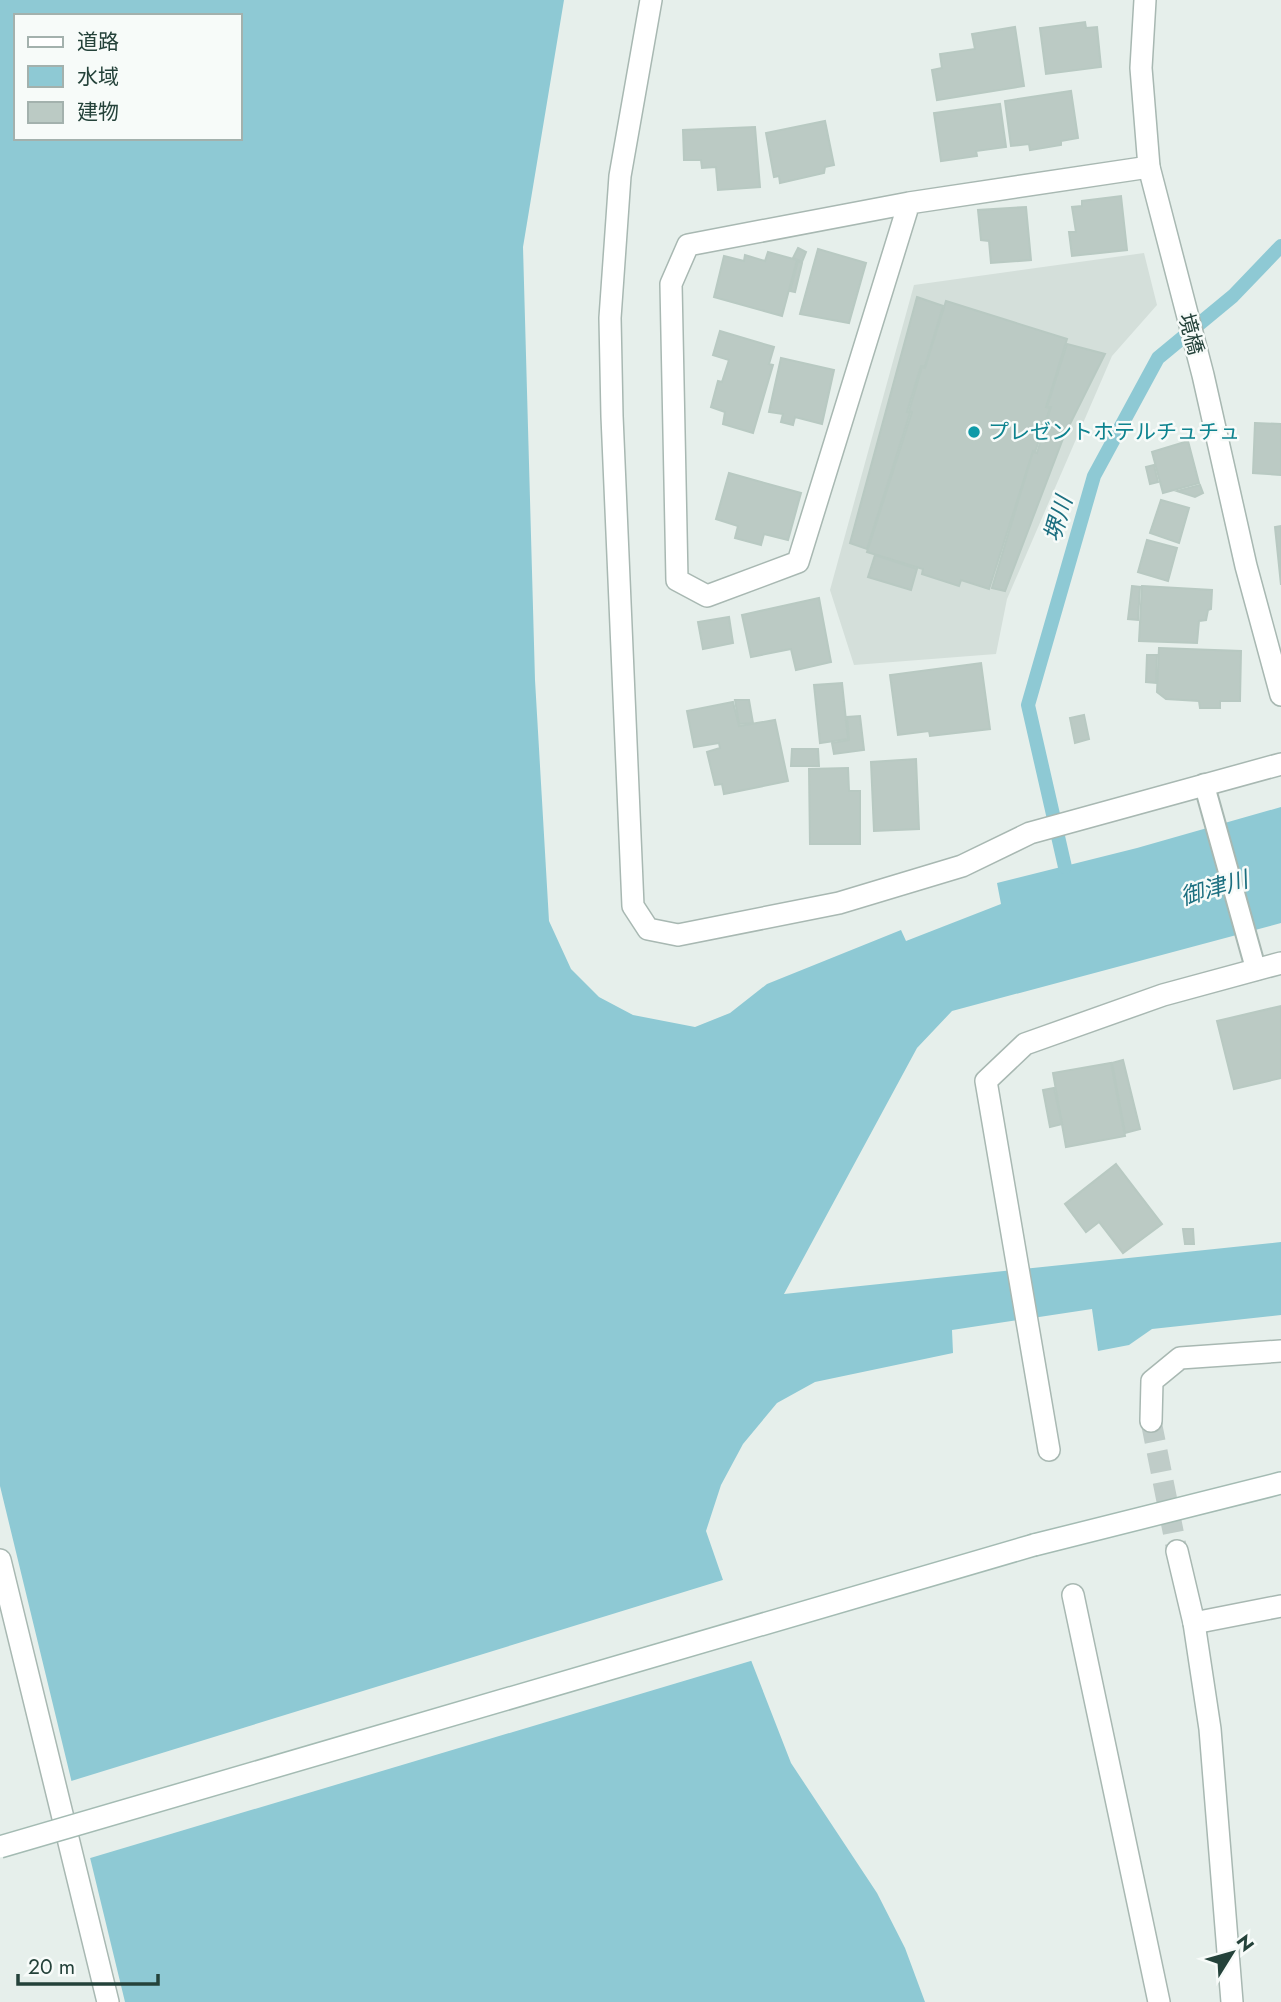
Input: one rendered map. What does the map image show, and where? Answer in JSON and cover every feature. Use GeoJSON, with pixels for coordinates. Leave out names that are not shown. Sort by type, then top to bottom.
{"type":"FeatureCollection","features":[{"type":"Feature","properties":{"kind":"street"},"geometry":{"type":"LineString","coordinates":[[651,0],[620,176],[610,318],[612,430],[633,906],[648,929],[678,935],[839,903],[962,866],[1030,833],[1207,794],[1281,764]]}},
{"type":"Feature","properties":{"kind":"street","name":"境橋"},"geometry":{"type":"LineString","coordinates":[[1145,0],[1141,68],[1149,167],[1203,375],[1246,566],[1281,695]]}},
{"type":"Feature","properties":{"kind":"street"},"geometry":{"type":"LineString","coordinates":[[909,203],[798,562],[707,596],[677,580],[671,284],[688,245],[909,203],[1149,167]]}},
{"type":"Feature","properties":{"kind":"street"},"geometry":{"type":"LineString","coordinates":[[1049,1450],[986,1081],[1025,1044],[1253,960],[1281,963]]}},
{"type":"Feature","properties":{"kind":"street"},"geometry":{"type":"LineString","coordinates":[[1151,1421],[1152,1381],[1180,1358],[1281,1351]]}},
{"type":"Feature","properties":{"kind":"street"},"geometry":{"type":"LineString","coordinates":[[0,1847],[1034,1545],[1281,1483]]}},
{"type":"Feature","properties":{"kind":"street"},"geometry":{"type":"LineString","coordinates":[[1177,1551],[1194,1623],[1210,1729],[1233,2002]]}},
{"type":"Feature","properties":{"kind":"street"},"geometry":{"type":"LineString","coordinates":[[0,1560],[108,2002]]}},
{"type":"Feature","properties":{"kind":"street"},"geometry":{"type":"LineString","coordinates":[[1073,1595],[1158,2002]]}},
{"type":"Feature","properties":{"kind":"street"},"geometry":{"type":"LineString","coordinates":[[1194,1623],[1281,1606]]}},
{"type":"Feature","properties":{"kind":"lane"},"geometry":{"type":"LineString","coordinates":[[1207,794],[1253,960]]}},
{"type":"Feature","properties":{"kind":"shaded area"},"geometry":{"type":"Polygon","coordinates":[[[1144,253],[1157,305],[1112,356],[1007,599],[996,654],[854,665],[830,590],[914,285],[1144,253]]]}},
{"type":"Feature","properties":{"kind":"water","name":"御津川"},"geometry":{"type":"Polygon","coordinates":[[[0,0],[564,0],[523,247],[535,680],[549,921],[571,969],[599,997],[633,1015],[695,1027],[730,1013],[767,984],[901,930],[906,941],[1001,904],[997,883],[1137,848],[1281,807],[1281,923],[952,1011],[917,1048],[784,1294],[1281,1242],[1281,1315],[1152,1329],[1129,1345],[1098,1351],[1092,1309],[952,1330],[953,1353],[815,1382],[777,1403],[743,1444],[721,1485],[706,1531],[749,1655],[791,1763],[877,1893],[905,1948],[925,2002],[125,2002],[0,1486],[0,0]]]}},
{"type":"Feature","properties":{"kind":"pier"},"geometry":{"type":"Polygon","coordinates":[[[726,1579],[754,1660],[87,1859],[68,1782],[726,1579]]]}},
{"type":"Feature","properties":{"kind":"building"},"geometry":{"type":"Polygon","coordinates":[[[1085,22],[1086,28],[1097,27],[1101,67],[1046,74],[1040,28],[1085,22]]]}},
{"type":"Feature","properties":{"kind":"building"},"geometry":{"type":"Polygon","coordinates":[[[1015,27],[1024,86],[937,100],[932,70],[942,68],[940,54],[975,49],[972,34],[1015,27]]]}},
{"type":"Feature","properties":{"kind":"building"},"geometry":{"type":"Polygon","coordinates":[[[1071,91],[1078,138],[1061,141],[1061,145],[1030,150],[1029,144],[1011,146],[1005,101],[1071,91]]]}},
{"type":"Feature","properties":{"kind":"building"},"geometry":{"type":"Polygon","coordinates":[[[1000,104],[1006,147],[976,151],[977,156],[941,161],[934,113],[1000,104]]]}},
{"type":"Feature","properties":{"kind":"building"},"geometry":{"type":"Polygon","coordinates":[[[825,121],[834,165],[825,167],[824,173],[780,183],[779,176],[774,177],[766,133],[825,121]]]}},
{"type":"Feature","properties":{"kind":"building"},"geometry":{"type":"Polygon","coordinates":[[[755,127],[760,187],[718,190],[716,167],[702,168],[701,160],[684,160],[683,130],[755,127]]]}},
{"type":"Feature","properties":{"kind":"building"},"geometry":{"type":"Polygon","coordinates":[[[1121,196],[1127,250],[1072,256],[1069,232],[1076,232],[1072,207],[1082,206],[1082,201],[1121,196]]]}},
{"type":"Feature","properties":{"kind":"building"},"geometry":{"type":"Polygon","coordinates":[[[1026,207],[1031,260],[991,263],[989,241],[981,240],[978,210],[1026,207]]]}},
{"type":"Feature","properties":{"kind":"building"},"geometry":{"type":"Polygon","coordinates":[[[798,248],[806,252],[802,262],[793,258],[798,248]]]}},
{"type":"Feature","properties":{"kind":"building"},"geometry":{"type":"Polygon","coordinates":[[[818,249],[866,263],[849,323],[800,314],[818,249]]]}},
{"type":"Feature","properties":{"kind":"building"},"geometry":{"type":"Polygon","coordinates":[[[768,252],[797,260],[782,316],[714,297],[724,256],[744,261],[745,255],[765,261],[768,252]]]}},
{"type":"Feature","properties":{"kind":"building"},"geometry":{"type":"Polygon","coordinates":[[[798,261],[802,263],[795,292],[790,291],[798,261]]]}},
{"type":"Feature","properties":{"kind":"building"},"geometry":{"type":"Polygon","coordinates":[[[917,297],[943,306],[925,366],[921,366],[907,412],[910,413],[867,549],[850,543],[917,297]]]}},
{"type":"Feature","properties":{"kind":"building","name":"プレゼントホテルチュチュ"},"geometry":{"type":"Polygon","coordinates":[[[946,301],[1067,339],[1046,407],[1050,408],[1035,452],[1033,451],[989,589],[961,580],[959,586],[922,574],[923,569],[867,552],[912,412],[909,411],[922,367],[925,368],[946,301]]]}},
{"type":"Feature","properties":{"kind":"building"},"geometry":{"type":"Polygon","coordinates":[[[720,331],[774,347],[769,364],[773,365],[753,433],[723,424],[725,412],[711,407],[718,381],[722,382],[729,360],[713,355],[720,331]]]}},
{"type":"Feature","properties":{"kind":"building"},"geometry":{"type":"Polygon","coordinates":[[[1067,344],[1105,354],[1064,436],[1005,591],[992,588],[1033,452],[1037,453],[1051,407],[1047,407],[1067,344]]]}},
{"type":"Feature","properties":{"kind":"building"},"geometry":{"type":"Polygon","coordinates":[[[781,358],[834,370],[822,424],[795,417],[793,425],[781,422],[783,414],[769,412],[781,358]]]}},
{"type":"Feature","properties":{"kind":"building"},"geometry":{"type":"Polygon","coordinates":[[[1255,423],[1281,424],[1281,475],[1253,473],[1255,423]]]}},
{"type":"Feature","properties":{"kind":"building"},"geometry":{"type":"Polygon","coordinates":[[[1188,441],[1199,483],[1163,493],[1152,452],[1188,441]]]}},
{"type":"Feature","properties":{"kind":"building"},"geometry":{"type":"Polygon","coordinates":[[[1154,465],[1158,482],[1150,484],[1146,467],[1154,465]]]}},
{"type":"Feature","properties":{"kind":"building"},"geometry":{"type":"Polygon","coordinates":[[[729,473],[801,493],[788,540],[764,534],[761,545],[735,538],[738,526],[716,519],[729,473]]]}},
{"type":"Feature","properties":{"kind":"building"},"geometry":{"type":"Polygon","coordinates":[[[1200,485],[1203,493],[1195,497],[1177,491],[1200,485]]]}},
{"type":"Feature","properties":{"kind":"building"},"geometry":{"type":"Polygon","coordinates":[[[1161,500],[1189,508],[1179,543],[1150,533],[1161,500]]]}},
{"type":"Feature","properties":{"kind":"building"},"geometry":{"type":"Polygon","coordinates":[[[1281,526],[1281,585],[1275,527],[1281,526]]]}},
{"type":"Feature","properties":{"kind":"building"},"geometry":{"type":"Polygon","coordinates":[[[1147,540],[1177,548],[1168,581],[1138,572],[1147,540]]]}},
{"type":"Feature","properties":{"kind":"building"},"geometry":{"type":"Polygon","coordinates":[[[875,555],[917,569],[911,590],[868,577],[875,555]]]}},
{"type":"Feature","properties":{"kind":"building"},"geometry":{"type":"Polygon","coordinates":[[[1132,586],[1140,587],[1138,620],[1128,619],[1132,586]]]}},
{"type":"Feature","properties":{"kind":"building"},"geometry":{"type":"Polygon","coordinates":[[[1142,586],[1212,590],[1211,609],[1208,610],[1206,620],[1199,621],[1197,643],[1139,641],[1142,586]]]}},
{"type":"Feature","properties":{"kind":"building"},"geometry":{"type":"Polygon","coordinates":[[[819,598],[831,662],[796,670],[791,649],[751,657],[742,615],[819,598]]]}},
{"type":"Feature","properties":{"kind":"building"},"geometry":{"type":"Polygon","coordinates":[[[729,617],[733,643],[703,649],[698,622],[729,617]]]}},
{"type":"Feature","properties":{"kind":"building"},"geometry":{"type":"Polygon","coordinates":[[[1159,648],[1241,651],[1240,701],[1220,701],[1220,708],[1200,708],[1199,701],[1166,699],[1157,692],[1159,648]]]}},
{"type":"Feature","properties":{"kind":"building"},"geometry":{"type":"Polygon","coordinates":[[[1147,655],[1157,655],[1156,683],[1146,682],[1147,655]]]}},
{"type":"Feature","properties":{"kind":"building"},"geometry":{"type":"Polygon","coordinates":[[[981,663],[990,729],[930,736],[929,731],[898,735],[890,675],[981,663]]]}},
{"type":"Feature","properties":{"kind":"building"},"geometry":{"type":"Polygon","coordinates":[[[842,683],[848,739],[820,743],[814,685],[842,683]]]}},
{"type":"Feature","properties":{"kind":"building"},"geometry":{"type":"Polygon","coordinates":[[[735,700],[749,700],[753,723],[739,724],[735,700]]]}},
{"type":"Feature","properties":{"kind":"building"},"geometry":{"type":"Polygon","coordinates":[[[733,702],[739,726],[775,720],[788,781],[724,794],[722,784],[715,785],[707,752],[720,748],[719,743],[694,747],[687,711],[733,702]]]}},
{"type":"Feature","properties":{"kind":"building"},"geometry":{"type":"Polygon","coordinates":[[[1084,715],[1089,739],[1075,743],[1070,718],[1084,715]]]}},
{"type":"Feature","properties":{"kind":"building"},"geometry":{"type":"Polygon","coordinates":[[[860,716],[864,750],[834,754],[832,743],[849,740],[847,717],[860,716]]]}},
{"type":"Feature","properties":{"kind":"building"},"geometry":{"type":"Polygon","coordinates":[[[792,749],[818,749],[819,766],[791,766],[792,749]]]}},
{"type":"Feature","properties":{"kind":"building"},"geometry":{"type":"Polygon","coordinates":[[[916,759],[919,829],[874,831],[871,762],[916,759]]]}},
{"type":"Feature","properties":{"kind":"building"},"geometry":{"type":"Polygon","coordinates":[[[848,768],[849,791],[860,791],[860,844],[810,844],[809,769],[848,768]]]}},
{"type":"Feature","properties":{"kind":"building"},"geometry":{"type":"Polygon","coordinates":[[[1281,1006],[1281,1078],[1234,1089],[1217,1021],[1281,1006]]]}},
{"type":"Feature","properties":{"kind":"building"},"geometry":{"type":"Polygon","coordinates":[[[1123,1060],[1140,1129],[1125,1133],[1112,1063],[1123,1060]]]}},
{"type":"Feature","properties":{"kind":"building"},"geometry":{"type":"Polygon","coordinates":[[[1111,1063],[1125,1136],[1066,1147],[1053,1073],[1111,1063]]]}},
{"type":"Feature","properties":{"kind":"building"},"geometry":{"type":"Polygon","coordinates":[[[1054,1088],[1062,1124],[1050,1127],[1043,1090],[1054,1088]]]}},
{"type":"Feature","properties":{"kind":"building"},"geometry":{"type":"Polygon","coordinates":[[[1116,1164],[1162,1224],[1123,1253],[1099,1222],[1086,1232],[1065,1204],[1116,1164]]]}},
{"type":"Feature","properties":{"kind":"building"},"geometry":{"type":"Polygon","coordinates":[[[1183,1229],[1193,1229],[1194,1244],[1185,1244],[1183,1229]]]}},
{"type":"Feature","properties":{"kind":"waterway","name":"堺川"},"geometry":{"type":"LineString","coordinates":[[1065,867],[1028,705],[1094,476],[1158,358],[1233,296],[1281,246]]}},
{"type":"Feature","properties":{"kind":"tunnel"},"geometry":{"type":"LineString","coordinates":[[1151,1421],[1177,1551]]}},
{"type":"Feature","properties":{"kind":"place","name":"プレゼントホテルチュチュ"},"geometry":{"type":"Point","coordinates":[974,432]}}]}
